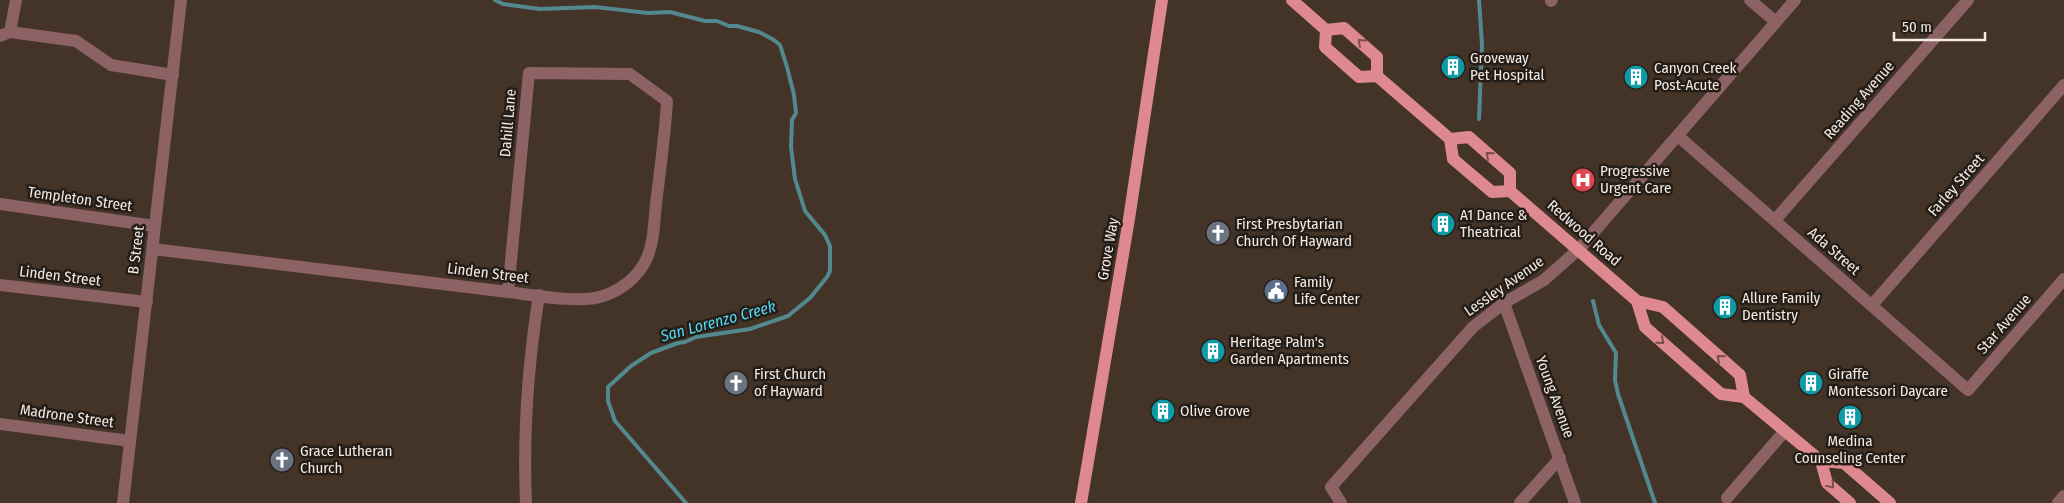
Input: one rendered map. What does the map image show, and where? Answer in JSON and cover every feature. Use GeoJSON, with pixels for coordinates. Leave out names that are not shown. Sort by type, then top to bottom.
{"type":"FeatureCollection","features":[{"type":"Feature","properties":{"kind":"main road","name":"Grove Way"},"geometry":{"type":"LineString","coordinates":[[1081,503],[1130,219],[1162,0]]}},
{"type":"Feature","properties":{"kind":"main road"},"geometry":{"type":"LineString","coordinates":[[1292,0],[1326,30],[1344,28],[1377,57],[1378,76]]}},
{"type":"Feature","properties":{"kind":"main road"},"geometry":{"type":"LineString","coordinates":[[1326,30],[1325,47],[1359,77],[1378,76],[1450,139],[1453,159],[1492,192],[1510,191],[1510,173],[1469,137],[1450,139]]}},
{"type":"Feature","properties":{"kind":"main road","name":"Redwood Road"},"geometry":{"type":"LineString","coordinates":[[1510,191],[1637,301],[1663,307],[1740,375],[1744,397]]}},
{"type":"Feature","properties":{"kind":"main road"},"geometry":{"type":"LineString","coordinates":[[1637,301],[1645,327],[1721,394],[1744,397],[1821,461],[1844,463],[1890,503]]}},
{"type":"Feature","properties":{"kind":"main road"},"geometry":{"type":"LineString","coordinates":[[1821,461],[1827,483],[1850,503]]}},
{"type":"Feature","properties":{"kind":"street"},"geometry":{"type":"LineString","coordinates":[[16,0],[5,34],[76,41],[111,65],[173,75]]}},
{"type":"Feature","properties":{"kind":"street","name":"B Street"},"geometry":{"type":"LineString","coordinates":[[123,503],[181,0]]}},
{"type":"Feature","properties":{"kind":"street"},"geometry":{"type":"LineString","coordinates":[[1750,0],[1776,22]]}},
{"type":"Feature","properties":{"kind":"street","name":"Lessley Avenue"},"geometry":{"type":"LineString","coordinates":[[1341,503],[1331,487],[1473,326],[1504,302],[1544,280],[1579,249],[1795,0]]}},
{"type":"Feature","properties":{"kind":"street","name":"Reading Avenue"},"geometry":{"type":"LineString","coordinates":[[1775,220],[1968,0]]}},
{"type":"Feature","properties":{"kind":"street","name":"Dahill Lane"},"geometry":{"type":"LineString","coordinates":[[508,292],[529,73],[630,74],[667,102]]}},
{"type":"Feature","properties":{"kind":"street","name":"Farley Street"},"geometry":{"type":"LineString","coordinates":[[1872,305],[2064,85]]}},
{"type":"Feature","properties":{"kind":"street","name":"Linden Street"},"geometry":{"type":"LineString","coordinates":[[153,249],[508,292],[575,299],[602,297],[628,284],[646,261],[652,237],[666,128],[667,102]]}},
{"type":"Feature","properties":{"kind":"street","name":"Ada Street"},"geometry":{"type":"LineString","coordinates":[[1678,136],[1968,390]]}},
{"type":"Feature","properties":{"kind":"street","name":"Templeton Street"},"geometry":{"type":"LineString","coordinates":[[0,204],[156,226]]}},
{"type":"Feature","properties":{"kind":"street","name":"Star Avenue"},"geometry":{"type":"LineString","coordinates":[[1968,390],[2064,280]]}},
{"type":"Feature","properties":{"kind":"street","name":"Linden Street"},"geometry":{"type":"LineString","coordinates":[[0,285],[147,302]]}},
{"type":"Feature","properties":{"kind":"street"},"geometry":{"type":"LineString","coordinates":[[526,503],[526,418],[539,295]]}},
{"type":"Feature","properties":{"kind":"street","name":"Young Avenue"},"geometry":{"type":"LineString","coordinates":[[1504,302],[1576,503]]}},
{"type":"Feature","properties":{"kind":"street","name":"Madrone Street"},"geometry":{"type":"LineString","coordinates":[[0,424],[130,441]]}},
{"type":"Feature","properties":{"kind":"street"},"geometry":{"type":"LineString","coordinates":[[1727,498],[1784,432]]}},
{"type":"Feature","properties":{"kind":"street"},"geometry":{"type":"LineString","coordinates":[[1520,503],[1560,458]]}},
{"type":"Feature","properties":{"kind":"street"},"geometry":{"type":"LineString","coordinates":[[2058,503],[2064,496]]}},
{"type":"Feature","properties":{"kind":"waterway","name":"San Lorenzo Creek"},"geometry":{"type":"LineString","coordinates":[[495,0],[503,4],[540,9],[595,7],[648,13],[670,12],[705,21],[717,21],[729,26],[737,26],[759,32],[780,45],[794,95],[796,113],[792,120],[791,147],[795,179],[805,211],[825,235],[830,246],[830,271],[827,277],[810,298],[788,316],[750,329],[696,337],[651,353],[631,366],[608,387],[608,401],[615,421],[686,503]]}},
{"type":"Feature","properties":{"kind":"waterway"},"geometry":{"type":"LineString","coordinates":[[1479,0],[1482,45],[1479,119]]}},
{"type":"Feature","properties":{"kind":"waterway"},"geometry":{"type":"LineString","coordinates":[[1593,301],[1599,325],[1616,353],[1615,380],[1618,394],[1655,503]]}},
{"type":"Feature","properties":{"kind":"place","name":"Groveway Pet Hospital"},"geometry":{"type":"Point","coordinates":[1453,67]}},
{"type":"Feature","properties":{"kind":"place","name":"Canyon Creek Post-Acute"},"geometry":{"type":"Point","coordinates":[1636,77]}},
{"type":"Feature","properties":{"kind":"place","name":"Progressive Urgent Care"},"geometry":{"type":"Point","coordinates":[1583,180]}},
{"type":"Feature","properties":{"kind":"place","name":"A1 Dance & Theatrical"},"geometry":{"type":"Point","coordinates":[1443,224]}},
{"type":"Feature","properties":{"kind":"place","name":"First Presbytarian Church Of Hayward"},"geometry":{"type":"Point","coordinates":[1218,233]}},
{"type":"Feature","properties":{"kind":"place","name":"Family Life Center"},"geometry":{"type":"Point","coordinates":[1276,291]}},
{"type":"Feature","properties":{"kind":"place","name":"Allure Family Dentistry"},"geometry":{"type":"Point","coordinates":[1725,307]}},
{"type":"Feature","properties":{"kind":"place","name":"Heritage Palm's Garden Apartments"},"geometry":{"type":"Point","coordinates":[1213,351]}},
{"type":"Feature","properties":{"kind":"place","name":"First Church of Hayward"},"geometry":{"type":"Point","coordinates":[736,383]}},
{"type":"Feature","properties":{"kind":"place","name":"Giraffe Montessori Daycare"},"geometry":{"type":"Point","coordinates":[1811,383]}},
{"type":"Feature","properties":{"kind":"place","name":"Olive Grove"},"geometry":{"type":"Point","coordinates":[1163,411]}},
{"type":"Feature","properties":{"kind":"place","name":"Medina Counseling Center"},"geometry":{"type":"Point","coordinates":[1850,417]}},
{"type":"Feature","properties":{"kind":"place","name":"Grace Lutheran Church"},"geometry":{"type":"Point","coordinates":[282,460]}}]}
